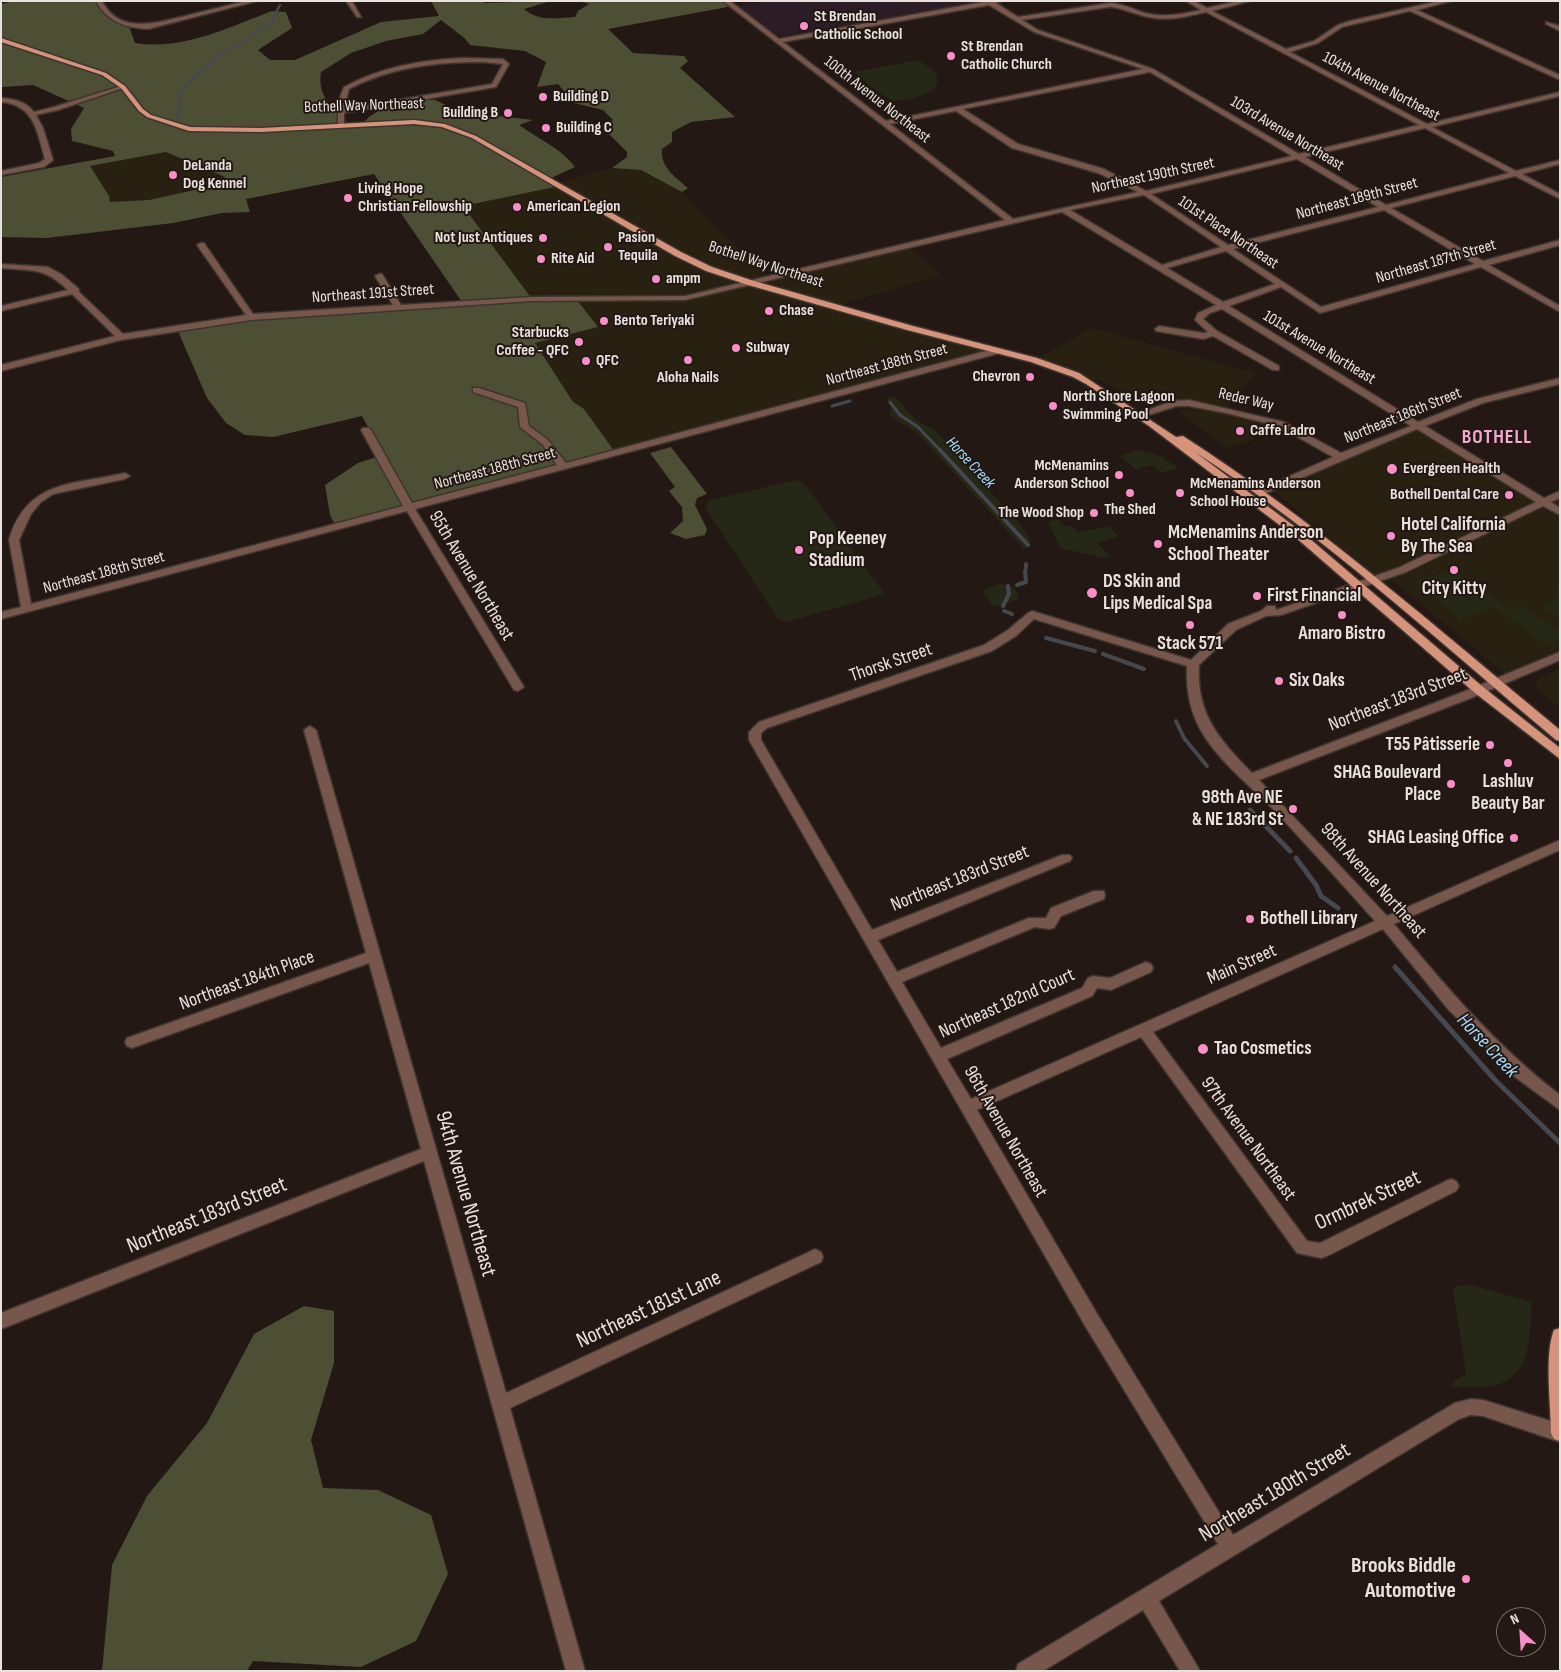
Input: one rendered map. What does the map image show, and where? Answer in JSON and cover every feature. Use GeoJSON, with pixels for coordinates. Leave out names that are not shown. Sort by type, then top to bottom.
{"type":"FeatureCollection","features":[{"type":"Feature","properties":{"kind":"main road","name":"Bothell Way Northeast"},"geometry":{"type":"LineString","coordinates":[[1,40],[104,74],[123,87],[141,110],[149,116],[159,121],[189,129],[261,130],[341,124],[429,122],[456,130],[689,260],[751,283],[997,351],[1076,375],[1139,415],[1208,455],[1262,492],[1372,580],[1560,737]]}},
{"type":"Feature","properties":{"kind":"main road","name":"Bothell Way Northeast"},"geometry":{"type":"LineString","coordinates":[[1139,415],[1298,534],[1479,690],[1560,755]]}},
{"type":"Feature","properties":{"kind":"main road"},"geometry":{"type":"LineString","coordinates":[[1560,1336],[1558,1360],[1560,1433]]}},
{"type":"Feature","properties":{"kind":"street"},"geometry":{"type":"LineString","coordinates":[[99,1],[103,11],[113,19],[129,26],[148,27],[254,1]]}},
{"type":"Feature","properties":{"kind":"street"},"geometry":{"type":"LineString","coordinates":[[349,1],[359,16]]}},
{"type":"Feature","properties":{"kind":"street","name":"100th Avenue Northeast"},"geometry":{"type":"LineString","coordinates":[[726,1],[1011,222]]}},
{"type":"Feature","properties":{"kind":"street"},"geometry":{"type":"LineString","coordinates":[[778,41],[1000,1]]}},
{"type":"Feature","properties":{"kind":"street","name":"104th Avenue Northeast"},"geometry":{"type":"LineString","coordinates":[[1189,1],[1560,197]]}},
{"type":"Feature","properties":{"kind":"street"},"geometry":{"type":"LineString","coordinates":[[1017,19],[1094,6],[1122,6],[1146,16],[1161,18],[1185,16],[1248,1]]}},
{"type":"Feature","properties":{"kind":"street"},"geometry":{"type":"LineString","coordinates":[[1284,52],[1316,42],[1340,26],[1352,22],[1448,1]]}},
{"type":"Feature","properties":{"kind":"street","name":"103rd Avenue Northeast"},"geometry":{"type":"LineString","coordinates":[[991,3],[1047,35],[1151,70],[1560,310]]}},
{"type":"Feature","properties":{"kind":"street"},"geometry":{"type":"LineString","coordinates":[[1411,9],[1560,78]]}},
{"type":"Feature","properties":{"kind":"street"},"geometry":{"type":"LineString","coordinates":[[1548,24],[1560,28]]}},
{"type":"Feature","properties":{"kind":"street"},"geometry":{"type":"LineString","coordinates":[[340,112],[494,86],[506,64],[503,61],[458,59],[384,72],[346,88],[339,102],[341,124]]}},
{"type":"Feature","properties":{"kind":"street"},"geometry":{"type":"LineString","coordinates":[[885,123],[1151,70]]}},
{"type":"Feature","properties":{"kind":"street"},"geometry":{"type":"LineString","coordinates":[[33,114],[56,109],[123,87]]}},
{"type":"Feature","properties":{"kind":"street","name":"Northeast 190th Street"},"geometry":{"type":"LineString","coordinates":[[751,283],[1064,209],[1145,193],[1560,94]]}},
{"type":"Feature","properties":{"kind":"street"},"geometry":{"type":"LineString","coordinates":[[1,100],[18,101],[27,105],[33,114],[49,160],[41,165],[1,174]]}},
{"type":"Feature","properties":{"kind":"street","name":"101st Place Northeast"},"geometry":{"type":"LineString","coordinates":[[958,109],[1014,146],[1101,171],[1145,193],[1320,310]]}},
{"type":"Feature","properties":{"kind":"street","name":"Northeast 189th Street"},"geometry":{"type":"LineString","coordinates":[[1163,267],[1226,248],[1560,162]]}},
{"type":"Feature","properties":{"kind":"street","name":"101st Avenue Northeast"},"geometry":{"type":"LineString","coordinates":[[1064,209],[1163,267],[1222,306],[1560,512]]}},
{"type":"Feature","properties":{"kind":"street","name":"Northeast 187th Street"},"geometry":{"type":"LineString","coordinates":[[1320,310],[1560,242]]}},
{"type":"Feature","properties":{"kind":"street"},"geometry":{"type":"LineString","coordinates":[[201,245],[251,317]]}},
{"type":"Feature","properties":{"kind":"street"},"geometry":{"type":"LineString","coordinates":[[1,266],[45,269],[58,276],[76,291],[121,337]]}},
{"type":"Feature","properties":{"kind":"street"},"geometry":{"type":"LineString","coordinates":[[379,276],[398,307]]}},
{"type":"Feature","properties":{"kind":"street","name":"Northeast 191st Street"},"geometry":{"type":"LineString","coordinates":[[1,368],[121,337],[251,317],[532,299],[686,298],[751,283]]}},
{"type":"Feature","properties":{"kind":"street"},"geometry":{"type":"LineString","coordinates":[[1276,368],[1214,333],[1199,320],[1201,315],[1280,285]]}},
{"type":"Feature","properties":{"kind":"street"},"geometry":{"type":"LineString","coordinates":[[1,309],[76,291]]}},
{"type":"Feature","properties":{"kind":"street"},"geometry":{"type":"LineString","coordinates":[[1159,329],[1204,336],[1214,333]]}},
{"type":"Feature","properties":{"kind":"street","name":"Northeast 188th Street"},"geometry":{"type":"LineString","coordinates":[[1,616],[997,351]]}},
{"type":"Feature","properties":{"kind":"street","name":"Northeast 186th Street"},"geometry":{"type":"LineString","coordinates":[[1262,492],[1340,457],[1480,401],[1560,381]]}},
{"type":"Feature","properties":{"kind":"street"},"geometry":{"type":"LineString","coordinates":[[476,390],[522,405],[525,427],[545,442],[562,466]]}},
{"type":"Feature","properties":{"kind":"street","name":"Reder Way"},"geometry":{"type":"LineString","coordinates":[[1139,415],[1176,403],[1189,403],[1226,410],[1281,424],[1340,457]]}},
{"type":"Feature","properties":{"kind":"street","name":"95th Avenue Northeast"},"geometry":{"type":"LineString","coordinates":[[366,430],[409,507],[518,687]]}},
{"type":"Feature","properties":{"kind":"street"},"geometry":{"type":"LineString","coordinates":[[27,609],[14,540],[16,530],[26,513],[38,500],[50,492],[126,476]]}},
{"type":"Feature","properties":{"kind":"street"},"geometry":{"type":"LineString","coordinates":[[1193,664],[1232,627],[1265,613],[1277,613],[1402,570],[1560,494]]}},
{"type":"Feature","properties":{"kind":"street","name":"Thorsk Street"},"geometry":{"type":"LineString","coordinates":[[755,732],[763,725],[988,648],[1012,633],[1032,615],[1193,664]]}},
{"type":"Feature","properties":{"kind":"street","name":"Northeast 183rd Street"},"geometry":{"type":"LineString","coordinates":[[1250,779],[1479,690],[1560,656]]}},
{"type":"Feature","properties":{"kind":"street","name":"98th Avenue Northeast"},"geometry":{"type":"LineString","coordinates":[[1193,664],[1192,681],[1195,700],[1204,725],[1223,751],[1300,830],[1385,923],[1459,1012],[1520,1073],[1560,1104]]}},
{"type":"Feature","properties":{"kind":"street","name":"94th Avenue Northeast"},"geometry":{"type":"LineString","coordinates":[[310,730],[576,1671]]}},
{"type":"Feature","properties":{"kind":"street","name":"96th Avenue Northeast"},"geometry":{"type":"LineString","coordinates":[[755,732],[755,740],[1090,1318],[1231,1548]]}},
{"type":"Feature","properties":{"kind":"street","name":"Main Street"},"geometry":{"type":"LineString","coordinates":[[968,1107],[1560,846]]}},
{"type":"Feature","properties":{"kind":"street","name":"Northeast 183rd Street"},"geometry":{"type":"LineString","coordinates":[[870,937],[1066,858]]}},
{"type":"Feature","properties":{"kind":"street"},"geometry":{"type":"LineString","coordinates":[[894,979],[1034,922],[1049,924],[1056,912],[1098,895]]}},
{"type":"Feature","properties":{"kind":"street","name":"Northeast 184th Place"},"geometry":{"type":"LineString","coordinates":[[132,1042],[374,956]]}},
{"type":"Feature","properties":{"kind":"street","name":"Northeast 182nd Court"},"geometry":{"type":"LineString","coordinates":[[938,1056],[1087,992],[1093,982],[1111,984],[1146,968]]}},
{"type":"Feature","properties":{"kind":"street","name":"97th Avenue Northeast"},"geometry":{"type":"LineString","coordinates":[[1143,1029],[1303,1248]]}},
{"type":"Feature","properties":{"kind":"street","name":"Northeast 183rd Street"},"geometry":{"type":"LineString","coordinates":[[1,1321],[430,1152]]}},
{"type":"Feature","properties":{"kind":"street","name":"Ormbrek Street"},"geometry":{"type":"LineString","coordinates":[[1303,1248],[1321,1251],[1451,1186]]}},
{"type":"Feature","properties":{"kind":"street","name":"Northeast 181st Lane"},"geometry":{"type":"LineString","coordinates":[[501,1404],[815,1257]]}},
{"type":"Feature","properties":{"kind":"street","name":"Northeast 180th Street"},"geometry":{"type":"LineString","coordinates":[[1025,1671],[1456,1412],[1471,1407],[1483,1408],[1560,1433]]}},
{"type":"Feature","properties":{"kind":"street"},"geometry":{"type":"LineString","coordinates":[[1146,1597],[1191,1671]]}},
{"type":"Feature","properties":{"kind":"shaded area","name":"St Brendan Catholic School"},"geometry":{"type":"Polygon","coordinates":[[[762,1],[1000,1],[895,21],[890,17],[785,36],[775,34],[737,6],[762,1]]]}},
{"type":"Feature","properties":{"kind":"shaded area"},"geometry":{"type":"Polygon","coordinates":[[[166,152],[226,177],[217,185],[149,200],[110,202],[103,199],[91,166],[166,152]]]}},
{"type":"Feature","properties":{"kind":"shaded area"},"geometry":{"type":"Polygon","coordinates":[[[612,168],[641,170],[682,192],[769,280],[907,246],[941,275],[836,306],[997,351],[615,452],[584,409],[573,402],[535,342],[598,327],[532,299],[463,206],[560,186],[556,183],[612,168]]]}},
{"type":"Feature","properties":{"kind":"shaded area"},"geometry":{"type":"Polygon","coordinates":[[[1092,328],[1256,373],[1227,407],[1175,399],[1149,405],[1131,399],[1099,379],[1089,382],[1034,360],[1092,328]]]}},
{"type":"Feature","properties":{"kind":"shaded area"},"geometry":{"type":"Polygon","coordinates":[[[1192,408],[1232,415],[1265,424],[1254,440],[1227,448],[1180,413],[1182,410],[1192,408]]]}},
{"type":"Feature","properties":{"kind":"shaded area"},"geometry":{"type":"Polygon","coordinates":[[[1417,425],[1543,502],[1560,494],[1560,656],[1510,678],[1387,576],[1375,577],[1272,489],[1417,425]]]}},
{"type":"Feature","properties":{"kind":"shaded area"},"geometry":{"type":"Polygon","coordinates":[[[1560,668],[1560,709],[1537,688],[1535,681],[1560,668]]]}},
{"type":"Feature","properties":{"kind":"green space"},"geometry":{"type":"Polygon","coordinates":[[[14,1],[99,1],[103,11],[129,26],[135,43],[153,45],[188,41],[272,11],[286,12],[292,28],[258,50],[270,60],[295,60],[381,22],[439,16],[431,1],[482,1],[485,3],[551,1],[524,9],[542,18],[575,17],[578,11],[589,4],[579,1],[726,1],[733,6],[608,29],[633,53],[684,56],[688,61],[680,68],[735,117],[691,122],[672,132],[672,142],[662,149],[663,161],[669,171],[688,188],[682,192],[641,170],[612,168],[627,157],[627,152],[604,129],[613,120],[603,110],[574,103],[558,84],[537,87],[546,62],[525,51],[470,45],[462,36],[441,20],[423,34],[386,41],[351,53],[321,72],[320,81],[323,93],[329,104],[340,106],[342,124],[363,123],[388,105],[424,99],[435,100],[462,112],[533,120],[519,125],[563,154],[575,167],[549,179],[560,186],[463,206],[532,299],[576,299],[598,327],[535,343],[573,402],[584,409],[615,452],[336,527],[330,515],[325,485],[358,463],[383,455],[362,416],[273,437],[245,435],[226,423],[207,398],[177,329],[251,317],[462,302],[374,174],[246,199],[250,212],[222,213],[173,223],[47,238],[1,237],[1,177],[115,156],[113,151],[72,141],[71,129],[84,108],[33,85],[1,87],[1,4],[14,1]],[[166,152],[90,166],[109,196],[110,202],[149,200],[217,185],[225,177],[166,152]]]}},
{"type":"Feature","properties":{"kind":"green space"},"geometry":{"type":"Polygon","coordinates":[[[918,60],[935,71],[938,81],[934,90],[908,100],[898,101],[883,96],[854,72],[918,60]]]}},
{"type":"Feature","properties":{"kind":"green space"},"geometry":{"type":"Polygon","coordinates":[[[894,396],[915,419],[937,432],[1017,521],[1029,536],[1031,546],[1024,549],[918,434],[891,416],[890,406],[886,398],[894,396]]]}},
{"type":"Feature","properties":{"kind":"green space"},"geometry":{"type":"Polygon","coordinates":[[[671,447],[707,494],[697,498],[695,505],[707,529],[705,535],[686,539],[670,533],[683,521],[682,507],[669,491],[675,487],[650,453],[671,447]]]}},
{"type":"Feature","properties":{"kind":"green space"},"geometry":{"type":"Polygon","coordinates":[[[1137,450],[1158,455],[1179,468],[1161,473],[1152,465],[1136,470],[1120,456],[1137,450]]]}},
{"type":"Feature","properties":{"kind":"green space"},"geometry":{"type":"Polygon","coordinates":[[[794,480],[801,482],[808,488],[885,594],[786,622],[778,619],[705,507],[708,501],[794,480]]]}},
{"type":"Feature","properties":{"kind":"green space"},"geometry":{"type":"Polygon","coordinates":[[[1058,519],[1067,527],[1072,526],[1079,532],[1108,526],[1119,536],[1097,543],[1110,556],[1104,558],[1060,548],[1048,522],[1058,519]]]}},
{"type":"Feature","properties":{"kind":"green space"},"geometry":{"type":"Polygon","coordinates":[[[1453,570],[1509,609],[1521,606],[1560,631],[1560,640],[1553,643],[1549,641],[1544,643],[1495,607],[1460,619],[1417,583],[1418,580],[1453,570]]]}},
{"type":"Feature","properties":{"kind":"green space"},"geometry":{"type":"Polygon","coordinates":[[[1557,581],[1560,581],[1560,618],[1542,607],[1550,603],[1557,594],[1557,581]]]}},
{"type":"Feature","properties":{"kind":"green space"},"geometry":{"type":"Polygon","coordinates":[[[999,584],[1015,589],[1018,599],[1000,606],[993,605],[983,594],[984,590],[999,584]]]}},
{"type":"Feature","properties":{"kind":"green space"},"geometry":{"type":"Polygon","coordinates":[[[1471,1285],[1532,1302],[1528,1344],[1520,1368],[1512,1377],[1501,1383],[1485,1387],[1450,1387],[1454,1381],[1466,1374],[1453,1290],[1457,1286],[1471,1285]]]}},
{"type":"Feature","properties":{"kind":"green space"},"geometry":{"type":"Polygon","coordinates":[[[304,1306],[334,1311],[334,1363],[311,1440],[323,1488],[378,1490],[431,1515],[448,1574],[416,1641],[361,1667],[253,1661],[247,1671],[102,1671],[112,1565],[147,1496],[207,1423],[254,1334],[304,1306]]]}},
{"type":"Feature","properties":{"kind":"waterway"},"geometry":{"type":"LineString","coordinates":[[177,119],[181,106],[179,97],[183,88],[217,57],[270,24],[280,5]]}},
{"type":"Feature","properties":{"kind":"waterway","name":"Horse Creek"},"geometry":{"type":"LineString","coordinates":[[832,406],[850,401]]}},
{"type":"Feature","properties":{"kind":"waterway","name":"Horse Creek"},"geometry":{"type":"LineString","coordinates":[[890,402],[900,415],[918,427],[941,451]]}},
{"type":"Feature","properties":{"kind":"waterway","name":"Horse Creek"},"geometry":{"type":"LineString","coordinates":[[940,450],[1028,545]]}},
{"type":"Feature","properties":{"kind":"waterway","name":"Horse Creek"},"geometry":{"type":"LineString","coordinates":[[1017,585],[1026,582],[1025,571]]}},
{"type":"Feature","properties":{"kind":"waterway","name":"Horse Creek"},"geometry":{"type":"LineString","coordinates":[[1003,606],[1009,594],[1008,586]]}},
{"type":"Feature","properties":{"kind":"waterway","name":"Horse Creek"},"geometry":{"type":"LineString","coordinates":[[1004,611],[1012,614]]}},
{"type":"Feature","properties":{"kind":"waterway","name":"Horse Creek"},"geometry":{"type":"LineString","coordinates":[[1046,638],[1095,651]]}},
{"type":"Feature","properties":{"kind":"waterway","name":"Horse Creek"},"geometry":{"type":"LineString","coordinates":[[1103,654],[1144,669]]}},
{"type":"Feature","properties":{"kind":"waterway","name":"Horse Creek"},"geometry":{"type":"LineString","coordinates":[[1176,721],[1184,738],[1207,766]]}},
{"type":"Feature","properties":{"kind":"waterway","name":"Horse Creek"},"geometry":{"type":"LineString","coordinates":[[1250,810],[1290,851]]}},
{"type":"Feature","properties":{"kind":"waterway","name":"Horse Creek"},"geometry":{"type":"LineString","coordinates":[[1296,858],[1316,885],[1321,896],[1338,908]]}},
{"type":"Feature","properties":{"kind":"waterway","name":"Horse Creek"},"geometry":{"type":"LineString","coordinates":[[1395,967],[1495,1080],[1560,1143]]}},
{"type":"Feature","properties":{"kind":"place","name":"St Brendan Catholic School"},"geometry":{"type":"Point","coordinates":[804,26]}},
{"type":"Feature","properties":{"kind":"place","name":"St Brendan Catholic Church"},"geometry":{"type":"Point","coordinates":[951,56]}},
{"type":"Feature","properties":{"kind":"place","name":"Building D"},"geometry":{"type":"Point","coordinates":[543,97]}},
{"type":"Feature","properties":{"kind":"place","name":"Building B"},"geometry":{"type":"Point","coordinates":[508,113]}},
{"type":"Feature","properties":{"kind":"place","name":"Building C"},"geometry":{"type":"Point","coordinates":[546,128]}},
{"type":"Feature","properties":{"kind":"place","name":"DeLanda Dog Kennel"},"geometry":{"type":"Point","coordinates":[173,175]}},
{"type":"Feature","properties":{"kind":"place","name":"Living Hope Christian Fellowship"},"geometry":{"type":"Point","coordinates":[348,198]}},
{"type":"Feature","properties":{"kind":"place","name":"American Legion"},"geometry":{"type":"Point","coordinates":[517,207]}},
{"type":"Feature","properties":{"kind":"place","name":"Not Just Antiques"},"geometry":{"type":"Point","coordinates":[543,238]}},
{"type":"Feature","properties":{"kind":"place","name":"Pasion Tequila"},"geometry":{"type":"Point","coordinates":[608,247]}},
{"type":"Feature","properties":{"kind":"place","name":"Rite Aid"},"geometry":{"type":"Point","coordinates":[541,259]}},
{"type":"Feature","properties":{"kind":"place","name":"ampm"},"geometry":{"type":"Point","coordinates":[656,279]}},
{"type":"Feature","properties":{"kind":"place","name":"Chase"},"geometry":{"type":"Point","coordinates":[769,311]}},
{"type":"Feature","properties":{"kind":"place","name":"Bento Teriyaki"},"geometry":{"type":"Point","coordinates":[604,321]}},
{"type":"Feature","properties":{"kind":"place","name":"Starbucks Coffee - QFC"},"geometry":{"type":"Point","coordinates":[579,342]}},
{"type":"Feature","properties":{"kind":"place","name":"Subway"},"geometry":{"type":"Point","coordinates":[736,348]}},
{"type":"Feature","properties":{"kind":"place","name":"Aloha Nails"},"geometry":{"type":"Point","coordinates":[688,360]}},
{"type":"Feature","properties":{"kind":"place","name":"QFC"},"geometry":{"type":"Point","coordinates":[586,361]}},
{"type":"Feature","properties":{"kind":"place","name":"Chevron"},"geometry":{"type":"Point","coordinates":[1030,377]}},
{"type":"Feature","properties":{"kind":"place","name":"North Shore Lagoon Swimming Pool"},"geometry":{"type":"Point","coordinates":[1053,406]}},
{"type":"Feature","properties":{"kind":"place","name":"Caffe Ladro"},"geometry":{"type":"Point","coordinates":[1240,431]}},
{"type":"Feature","properties":{"kind":"place","name":"Evergreen Health"},"geometry":{"type":"Point","coordinates":[1392,469]}},
{"type":"Feature","properties":{"kind":"place","name":"McMenamins Anderson School"},"geometry":{"type":"Point","coordinates":[1119,475]}},
{"type":"Feature","properties":{"kind":"place","name":"The Shed"},"geometry":{"type":"Point","coordinates":[1130,493]}},
{"type":"Feature","properties":{"kind":"place","name":"McMenamins Anderson School House"},"geometry":{"type":"Point","coordinates":[1180,493]}},
{"type":"Feature","properties":{"kind":"place","name":"Bothell Dental Care"},"geometry":{"type":"Point","coordinates":[1509,495]}},
{"type":"Feature","properties":{"kind":"place","name":"The Wood Shop"},"geometry":{"type":"Point","coordinates":[1094,513]}},
{"type":"Feature","properties":{"kind":"place","name":"Hotel California By The Sea"},"geometry":{"type":"Point","coordinates":[1391,536]}},
{"type":"Feature","properties":{"kind":"place","name":"McMenamins Anderson School Theater"},"geometry":{"type":"Point","coordinates":[1158,544]}},
{"type":"Feature","properties":{"kind":"place","name":"Pop Keeney Stadium"},"geometry":{"type":"Point","coordinates":[799,550]}},
{"type":"Feature","properties":{"kind":"place","name":"City Kitty"},"geometry":{"type":"Point","coordinates":[1454,570]}},
{"type":"Feature","properties":{"kind":"place","name":"DS Skin and Lips Medical Spa"},"geometry":{"type":"Point","coordinates":[1092,593]}},
{"type":"Feature","properties":{"kind":"place","name":"First Financial"},"geometry":{"type":"Point","coordinates":[1257,596]}},
{"type":"Feature","properties":{"kind":"place","name":"Amaro Bistro"},"geometry":{"type":"Point","coordinates":[1342,615]}},
{"type":"Feature","properties":{"kind":"place","name":"Stack 571"},"geometry":{"type":"Point","coordinates":[1190,625]}},
{"type":"Feature","properties":{"kind":"place","name":"Six Oaks"},"geometry":{"type":"Point","coordinates":[1279,681]}},
{"type":"Feature","properties":{"kind":"place","name":"T55 Pâtisserie"},"geometry":{"type":"Point","coordinates":[1490,745]}},
{"type":"Feature","properties":{"kind":"place","name":"Lashluv Beauty Bar"},"geometry":{"type":"Point","coordinates":[1508,763]}},
{"type":"Feature","properties":{"kind":"place","name":"SHAG Boulevard Place"},"geometry":{"type":"Point","coordinates":[1451,784]}},
{"type":"Feature","properties":{"kind":"place","name":"98th Ave NE & NE 183rd St"},"geometry":{"type":"Point","coordinates":[1293,809]}},
{"type":"Feature","properties":{"kind":"place","name":"SHAG Leasing Office"},"geometry":{"type":"Point","coordinates":[1514,838]}},
{"type":"Feature","properties":{"kind":"place","name":"Bothell Library"},"geometry":{"type":"Point","coordinates":[1250,919]}},
{"type":"Feature","properties":{"kind":"place","name":"Tao Cosmetics"},"geometry":{"type":"Point","coordinates":[1203,1049]}},
{"type":"Feature","properties":{"kind":"place","name":"Brooks Biddle Automotive"},"geometry":{"type":"Point","coordinates":[1466,1579]}},
{"type":"Feature","properties":{"kind":"district","name":"BOTHELL"},"geometry":{"type":"Point","coordinates":[1497,438]}}]}
